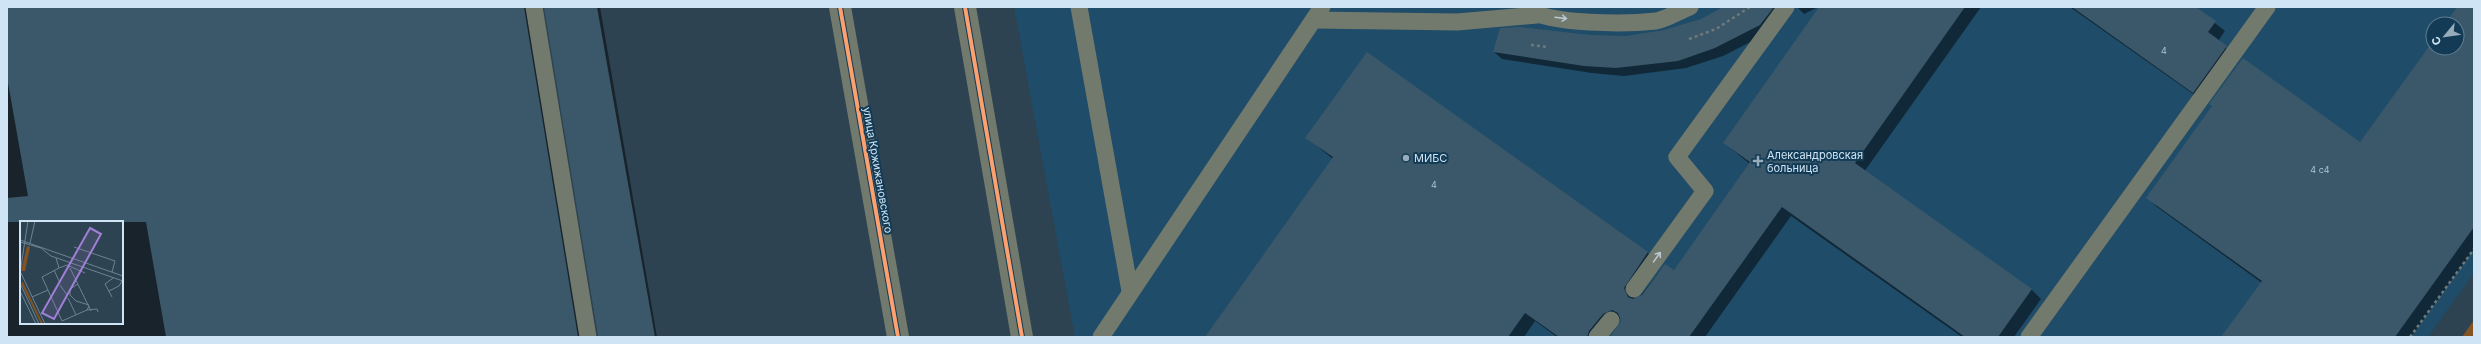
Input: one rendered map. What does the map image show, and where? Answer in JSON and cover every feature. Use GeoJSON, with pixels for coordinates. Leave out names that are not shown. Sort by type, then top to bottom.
{"type":"FeatureCollection","features":[{"type":"Feature","properties":{"kind":"street","name":"улица Кржижановского"},"geometry":{"type":"LineString","coordinates":[[840,7],[898,337]]}},
{"type":"Feature","properties":{"kind":"street"},"geometry":{"type":"LineString","coordinates":[[964,7],[1022,337]]}},
{"type":"Feature","properties":{"kind":"lane"},"geometry":{"type":"LineString","coordinates":[[534,7],[588,337]]}},
{"type":"Feature","properties":{"kind":"lane"},"geometry":{"type":"LineString","coordinates":[[1079,7],[1130,291]]}},
{"type":"Feature","properties":{"kind":"lane"},"geometry":{"type":"LineString","coordinates":[[1100,337],[1318,14],[1457,22],[1531,11],[1595,22],[1657,21],[1690,7]]}},
{"type":"Feature","properties":{"kind":"lane"},"geometry":{"type":"LineString","coordinates":[[1634,289],[1705,191],[1677,157],[1786,7]]}},
{"type":"Feature","properties":{"kind":"lane"},"geometry":{"type":"LineString","coordinates":[[2029,337],[2266,7]]}},
{"type":"Feature","properties":{"kind":"lane"},"geometry":{"type":"LineString","coordinates":[[1597,337],[1611,320]]}},
{"type":"Feature","properties":{"kind":"path"},"geometry":{"type":"LineString","coordinates":[[2410,337],[2474,249]]}},
{"type":"Feature","properties":{"kind":"shaded area","name":"Александровская больница"},"geometry":{"type":"Polygon","coordinates":[[[1014,7],[2474,7],[2474,273],[2428,337],[1075,337],[1014,7]]]}},
{"type":"Feature","properties":{"kind":"shaded area"},"geometry":{"type":"Polygon","coordinates":[[[2474,320],[2474,337],[2462,337],[2474,320]]]}},
{"type":"Feature","properties":{"kind":"building"},"geometry":{"type":"Polygon","coordinates":[[[7,7],[524,7],[578,337],[166,337],[146,222],[7,222],[7,198],[28,196],[7,77],[7,7]]]}},
{"type":"Feature","properties":{"kind":"building"},"geometry":{"type":"Polygon","coordinates":[[[544,7],[597,7],[655,337],[598,337],[544,7]]]}},
{"type":"Feature","properties":{"kind":"building"},"geometry":{"type":"Polygon","coordinates":[[[1723,7],[1774,7],[1760,25],[1715,48],[1678,61],[1616,68],[1584,66],[1493,52],[1500,28],[1520,27],[1590,35],[1626,36],[1664,30],[1701,19],[1723,7]]]}},
{"type":"Feature","properties":{"kind":"building"},"geometry":{"type":"Polygon","coordinates":[[[1819,7],[1965,7],[1855,163],[2032,289],[1998,337],[1965,337],[1782,207],[1689,337],[1610,337],[1621,321],[1618,313],[1612,310],[1603,314],[1589,331],[1587,337],[1559,337],[1525,313],[1508,337],[1205,337],[1333,157],[1305,138],[1367,52],[1648,252],[1624,288],[1628,297],[1633,299],[1642,295],[1665,264],[1674,270],[1750,162],[1723,143],[1819,7]]]}},
{"type":"Feature","properties":{"kind":"building"},"geometry":{"type":"Polygon","coordinates":[[[2072,7],[2196,7],[2216,21],[2208,32],[2227,46],[2193,93],[2072,7]]]}},
{"type":"Feature","properties":{"kind":"building"},"geometry":{"type":"Polygon","coordinates":[[[2457,7],[2474,7],[2474,227],[2395,337],[2221,337],[2262,281],[2146,198],[2212,106],[2209,104],[2243,58],[2360,142],[2425,52],[2425,56],[2465,56],[2465,16],[2451,16],[2457,7]]]}},
{"type":"Feature","properties":{"kind":"cycle path"},"geometry":{"type":"LineString","coordinates":[[840,7],[898,337]]}},
{"type":"Feature","properties":{"kind":"cycle path"},"geometry":{"type":"LineString","coordinates":[[965,7],[1022,337]]}},
{"type":"Feature","properties":{"kind":"place","name":"МИБС"},"geometry":{"type":"Point","coordinates":[1406,158]}},
{"type":"Feature","properties":{"kind":"place","name":"Александровская больница"},"geometry":{"type":"Point","coordinates":[1758,161]}}]}
